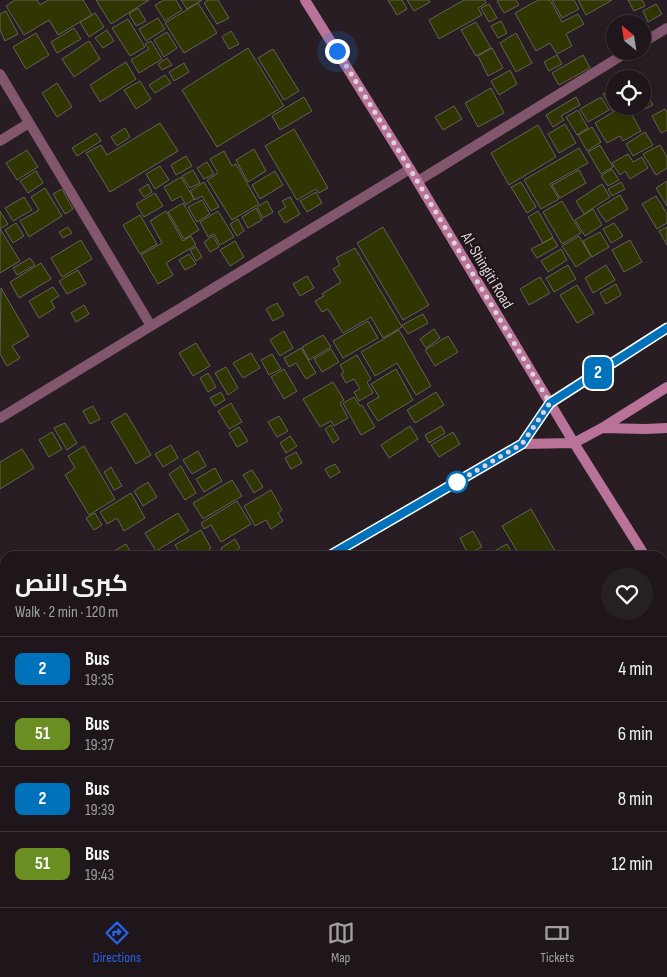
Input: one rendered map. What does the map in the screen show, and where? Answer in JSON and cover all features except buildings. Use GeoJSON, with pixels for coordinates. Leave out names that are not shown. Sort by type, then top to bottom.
{"type":"FeatureCollection","features":[{"type":"Feature","properties":{"kind":"street","name":"Al-Shingiti Road"},"geometry":{"type":"LineString","coordinates":[[305,0],[418,181],[574,443],[641,551]]}},
{"type":"Feature","properties":{"kind":"street"},"geometry":{"type":"LineString","coordinates":[[651,38],[667,28]]}},
{"type":"Feature","properties":{"kind":"street"},"geometry":{"type":"LineString","coordinates":[[418,181],[615,60]]}},
{"type":"Feature","properties":{"kind":"street"},"geometry":{"type":"LineString","coordinates":[[0,74],[151,326]]}},
{"type":"Feature","properties":{"kind":"street"},"geometry":{"type":"LineString","coordinates":[[0,141],[29,123]]}},
{"type":"Feature","properties":{"kind":"street"},"geometry":{"type":"LineString","coordinates":[[0,418],[410,169]]}},
{"type":"Feature","properties":{"kind":"street"},"geometry":{"type":"LineString","coordinates":[[338,551],[522,444],[550,403],[667,328]]}},
{"type":"Feature","properties":{"kind":"street"},"geometry":{"type":"LineString","coordinates":[[522,444],[574,443],[602,428],[667,387]]}},
{"type":"Feature","properties":{"kind":"street"},"geometry":{"type":"LineString","coordinates":[[602,428],[667,428]]}},
{"type":"Feature","properties":{"kind":"bus line","name":"2"},"geometry":{"type":"LineString","coordinates":[[338,551],[522,444],[550,403],[667,328]]}},
{"type":"Feature","properties":{"kind":"route"},"geometry":{"type":"LineString","coordinates":[[337,51],[550,403],[522,444],[457,482]]}}]}
